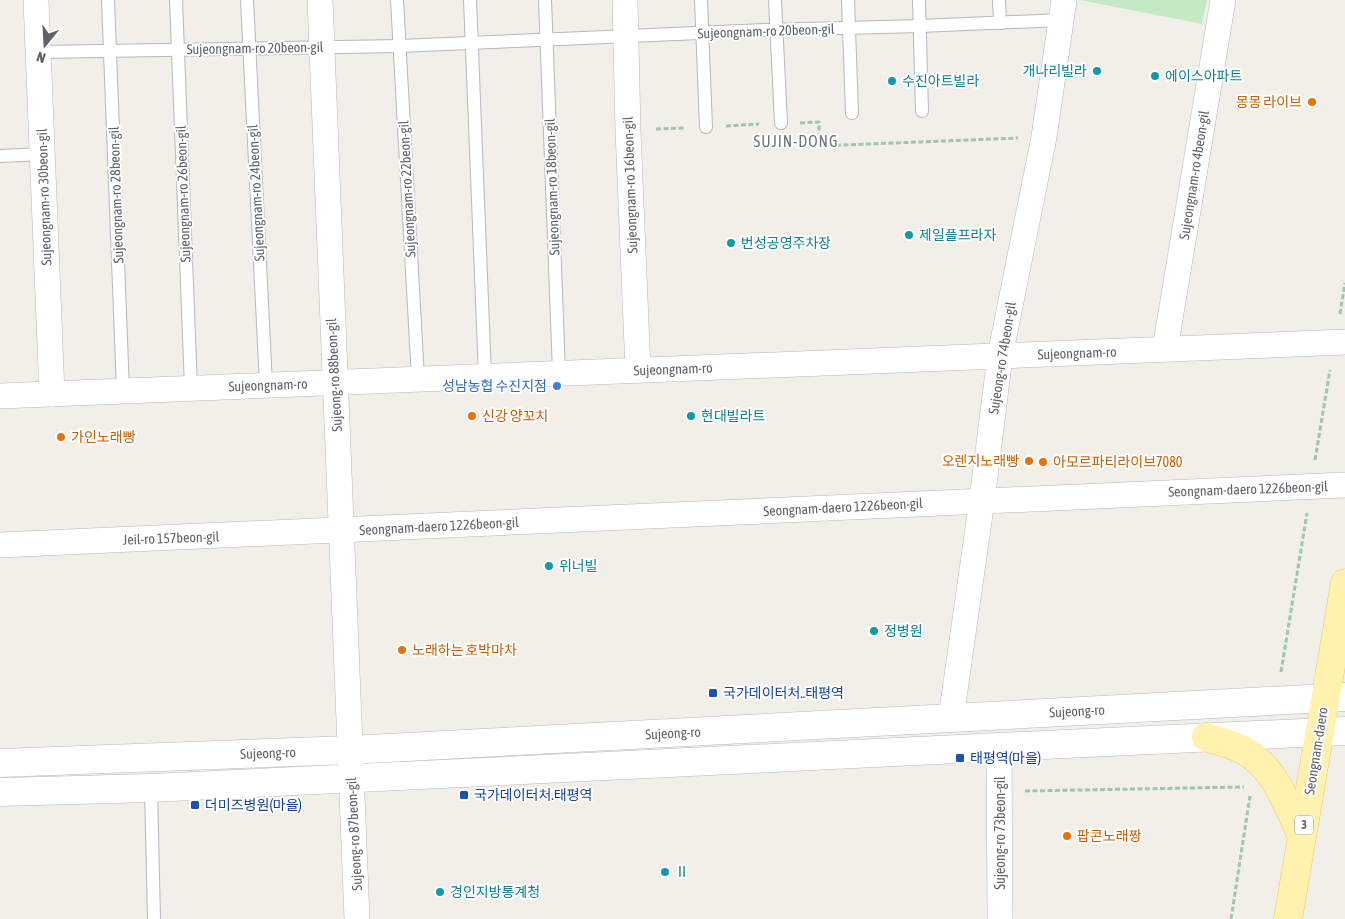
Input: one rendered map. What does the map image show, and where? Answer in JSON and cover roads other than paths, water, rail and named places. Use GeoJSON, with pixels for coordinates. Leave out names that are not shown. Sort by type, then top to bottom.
{"type":"FeatureCollection","features":[{"type":"Feature","properties":{"kind":"main road","name":"Seongnam-daero"},"geometry":{"type":"LineString","coordinates":[[1288,919],[1302,836],[1332,732],[1345,583]]}},
{"type":"Feature","properties":{"kind":"main road","name":"Sujeong-ro"},"geometry":{"type":"LineString","coordinates":[[0,763],[350,750],[1335,697]]}},
{"type":"Feature","properties":{"kind":"main road"},"geometry":{"type":"LineString","coordinates":[[0,792],[152,788],[1332,732]]}},
{"type":"Feature","properties":{"kind":"main road"},"geometry":{"type":"LineString","coordinates":[[1206,737],[1243,750],[1268,770],[1284,797],[1302,836]]}},
{"type":"Feature","properties":{"kind":"street","name":"Sujeongnam-ro 30beon-gil"},"geometry":{"type":"LineString","coordinates":[[36,0],[52,394]]}},
{"type":"Feature","properties":{"kind":"street","name":"Sujeong-ro 88beon-gil"},"geometry":{"type":"LineString","coordinates":[[320,0],[350,750]]}},
{"type":"Feature","properties":{"kind":"street","name":"Sujeongnam-ro 16beon-gil"},"geometry":{"type":"LineString","coordinates":[[625,0],[628,131],[638,370]]}},
{"type":"Feature","properties":{"kind":"street","name":"Sujeongnam-ro 4beon-gil"},"geometry":{"type":"LineString","coordinates":[[1165,349],[1223,0]]}},
{"type":"Feature","properties":{"kind":"street","name":"Sujeong-ro 74beon-gil"},"geometry":{"type":"LineString","coordinates":[[951,718],[1000,356],[1044,137],[1063,10]]}},
{"type":"Feature","properties":{"kind":"street","name":"Sujeongnam-ro"},"geometry":{"type":"LineString","coordinates":[[0,396],[1340,342]]}},
{"type":"Feature","properties":{"kind":"street","name":"Seongnam-daero 1226beon-gil"},"geometry":{"type":"LineString","coordinates":[[342,530],[1345,485]]}},
{"type":"Feature","properties":{"kind":"street","name":"Jeil-ro 157beon-gil"},"geometry":{"type":"LineString","coordinates":[[0,545],[342,530]]}},
{"type":"Feature","properties":{"kind":"street","name":"Sujeong-ro 73beon-gil"},"geometry":{"type":"LineString","coordinates":[[987,919],[1001,919],[999,747]]}},
{"type":"Feature","properties":{"kind":"street","name":"Sujeong-ro 87beon-gil"},"geometry":{"type":"LineString","coordinates":[[350,750],[357,919]]}},
{"type":"Feature","properties":{"kind":"lane","name":"Sujeongnam-ro 28beon-gil"},"geometry":{"type":"LineString","coordinates":[[108,0],[123,391]]}},
{"type":"Feature","properties":{"kind":"lane","name":"Sujeongnam-ro 26beon-gil"},"geometry":{"type":"LineString","coordinates":[[176,0],[191,388]]}},
{"type":"Feature","properties":{"kind":"lane","name":"Sujeongnam-ro 24beon-gil"},"geometry":{"type":"LineString","coordinates":[[248,0],[266,385]]}},
{"type":"Feature","properties":{"kind":"lane","name":"Sujeongnam-ro 22beon-gil"},"geometry":{"type":"LineString","coordinates":[[397,0],[418,379]]}},
{"type":"Feature","properties":{"kind":"lane"},"geometry":{"type":"LineString","coordinates":[[470,0],[485,376]]}},
{"type":"Feature","properties":{"kind":"lane","name":"Sujeongnam-ro 18beon-gil"},"geometry":{"type":"LineString","coordinates":[[545,0],[559,373]]}},
{"type":"Feature","properties":{"kind":"lane"},"geometry":{"type":"LineString","coordinates":[[701,0],[706,127]]}},
{"type":"Feature","properties":{"kind":"lane"},"geometry":{"type":"LineString","coordinates":[[776,0],[781,123]]}},
{"type":"Feature","properties":{"kind":"lane"},"geometry":{"type":"LineString","coordinates":[[848,0],[852,113]]}},
{"type":"Feature","properties":{"kind":"lane"},"geometry":{"type":"LineString","coordinates":[[919,0],[922,111]]}},
{"type":"Feature","properties":{"kind":"lane"},"geometry":{"type":"LineString","coordinates":[[999,0],[1000,23]]}},
{"type":"Feature","properties":{"kind":"lane","name":"Sujeongnam-ro 20beon-gil"},"geometry":{"type":"LineString","coordinates":[[39,52],[111,49],[399,46],[776,30],[1000,23],[1063,10]]}},
{"type":"Feature","properties":{"kind":"lane"},"geometry":{"type":"LineString","coordinates":[[0,156],[43,154]]}},
{"type":"Feature","properties":{"kind":"lane"},"geometry":{"type":"LineString","coordinates":[[152,788],[154,919]]}},
{"type":"Feature","properties":{"kind":"place","name":"개나리빌라"},"geometry":{"type":"Point","coordinates":[1097,71]}},
{"type":"Feature","properties":{"kind":"place","name":"에이스아파트"},"geometry":{"type":"Point","coordinates":[1155,76]}},
{"type":"Feature","properties":{"kind":"place","name":"수진아트빌라"},"geometry":{"type":"Point","coordinates":[892,81]}},
{"type":"Feature","properties":{"kind":"place","name":"몽몽 라이브"},"geometry":{"type":"Point","coordinates":[1312,102]}},
{"type":"Feature","properties":{"kind":"place","name":"제일플프라자"},"geometry":{"type":"Point","coordinates":[909,235]}},
{"type":"Feature","properties":{"kind":"place","name":"번성공영주차장"},"geometry":{"type":"Point","coordinates":[731,243]}},
{"type":"Feature","properties":{"kind":"place","name":"성남농협 수진지점"},"geometry":{"type":"Point","coordinates":[557,386]}},
{"type":"Feature","properties":{"kind":"place","name":"신강 양꼬치"},"geometry":{"type":"Point","coordinates":[472,416]}},
{"type":"Feature","properties":{"kind":"place","name":"현대빌라트"},"geometry":{"type":"Point","coordinates":[691,416]}},
{"type":"Feature","properties":{"kind":"place","name":"가인노래빵"},"geometry":{"type":"Point","coordinates":[61,437]}},
{"type":"Feature","properties":{"kind":"place","name":"오렌지노래빵"},"geometry":{"type":"Point","coordinates":[1029,461]}},
{"type":"Feature","properties":{"kind":"place","name":"아모르파티라이브7080"},"geometry":{"type":"Point","coordinates":[1043,462]}},
{"type":"Feature","properties":{"kind":"place","name":"위너빌"},"geometry":{"type":"Point","coordinates":[549,566]}},
{"type":"Feature","properties":{"kind":"place","name":"정병원"},"geometry":{"type":"Point","coordinates":[874,631]}},
{"type":"Feature","properties":{"kind":"place","name":"노래하는 호박마차"},"geometry":{"type":"Point","coordinates":[402,650]}},
{"type":"Feature","properties":{"kind":"place","name":"국가데이터처..태평역"},"geometry":{"type":"Point","coordinates":[713,693]}},
{"type":"Feature","properties":{"kind":"place","name":"태평역(마을)"},"geometry":{"type":"Point","coordinates":[960,758]}},
{"type":"Feature","properties":{"kind":"place","name":"국가데이터처.태평역"},"geometry":{"type":"Point","coordinates":[464,795]}},
{"type":"Feature","properties":{"kind":"place","name":"더미즈병원(마을)"},"geometry":{"type":"Point","coordinates":[195,805]}},
{"type":"Feature","properties":{"kind":"place","name":"팝콘노래짱"},"geometry":{"type":"Point","coordinates":[1067,836]}},
{"type":"Feature","properties":{"kind":"place","name":"Ⅱ"},"geometry":{"type":"Point","coordinates":[665,872]}},
{"type":"Feature","properties":{"kind":"place","name":"경인지방통계청"},"geometry":{"type":"Point","coordinates":[440,892]}},
{"type":"Feature","properties":{"kind":"district","name":"SUJIN-DONG"},"geometry":{"type":"Point","coordinates":[796,141]}}]}
